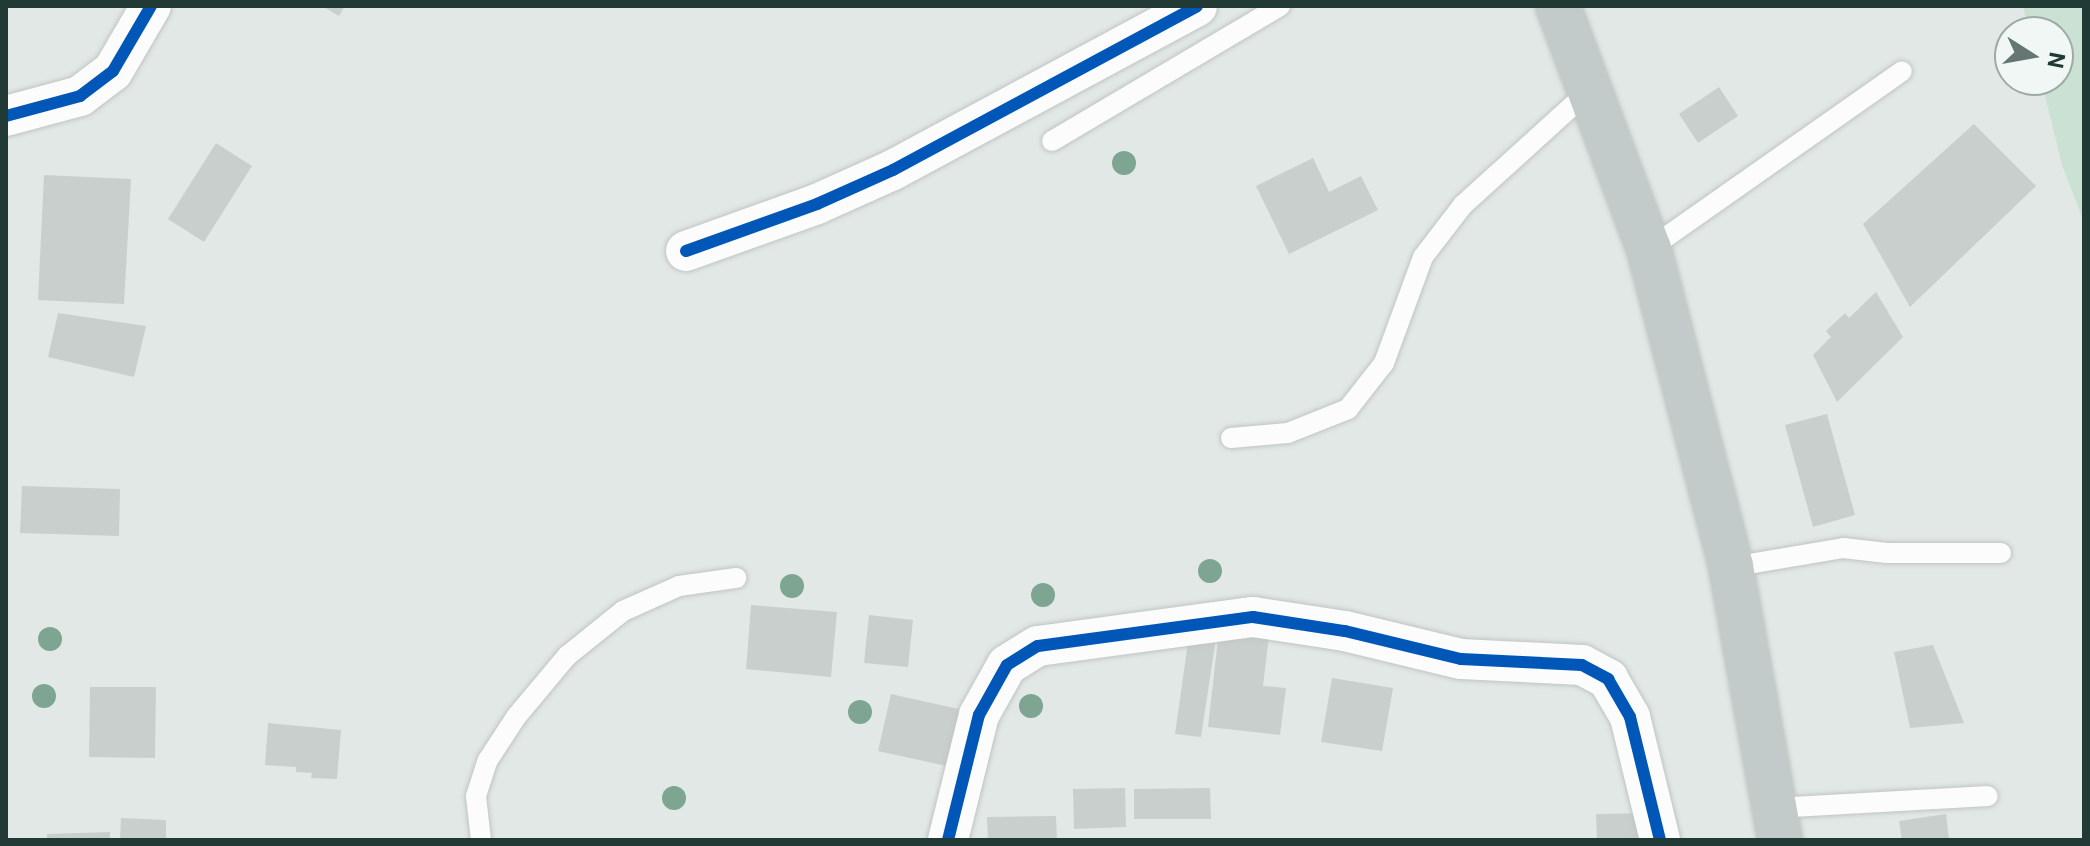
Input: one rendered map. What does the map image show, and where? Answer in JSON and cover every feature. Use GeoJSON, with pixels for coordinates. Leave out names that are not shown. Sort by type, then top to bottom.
{"type":"FeatureCollection","features":[{"type":"Feature","properties":{"kind":"highway"},"geometry":{"type":"LineString","coordinates":[[1558,6],[1649,249],[1731,567],[1778,824]]}},
{"type":"Feature","properties":{"kind":"street"},"geometry":{"type":"LineString","coordinates":[[6,116],[80,96],[113,71],[151,6]]}},
{"type":"Feature","properties":{"kind":"street"},"geometry":{"type":"LineString","coordinates":[[686,251],[817,204],[893,170],[1197,6]]}},
{"type":"Feature","properties":{"kind":"street"},"geometry":{"type":"LineString","coordinates":[[948,840],[979,715],[1007,665],[1038,646],[1253,617],[1345,631],[1461,659],[1582,665],[1608,679],[1630,717],[1660,840]]}},
{"type":"Feature","properties":{"kind":"lane"},"geometry":{"type":"LineString","coordinates":[[1052,141],[1280,6]]}},
{"type":"Feature","properties":{"kind":"lane"},"geometry":{"type":"LineString","coordinates":[[1649,249],[1902,71]]}},
{"type":"Feature","properties":{"kind":"lane"},"geometry":{"type":"LineString","coordinates":[[1231,438],[1288,433],[1348,409],[1384,363],[1423,257],[1463,205],[1590,90]]}},
{"type":"Feature","properties":{"kind":"lane"},"geometry":{"type":"LineString","coordinates":[[1731,567],[1843,548],[1887,553],[2001,553]]}},
{"type":"Feature","properties":{"kind":"lane"},"geometry":{"type":"LineString","coordinates":[[481,840],[476,796],[488,760],[516,717],[567,656],[623,611],[679,586],[736,578]]}},
{"type":"Feature","properties":{"kind":"lane"},"geometry":{"type":"LineString","coordinates":[[1778,824],[1988,796]]}},
{"type":"Feature","properties":{"kind":"green space"},"geometry":{"type":"Polygon","coordinates":[[[2023,6],[2084,6],[2084,222],[2062,165],[2045,96],[2074,96],[2074,16],[2025,16],[2023,6]]]}},
{"type":"Feature","properties":{"kind":"building"},"geometry":{"type":"Polygon","coordinates":[[[322,6],[345,6],[339,16],[322,6]]]}},
{"type":"Feature","properties":{"kind":"building"},"geometry":{"type":"Polygon","coordinates":[[[1719,87],[1738,116],[1698,143],[1679,114],[1719,87]]]}},
{"type":"Feature","properties":{"kind":"building"},"geometry":{"type":"Polygon","coordinates":[[[1974,124],[2036,186],[1910,307],[1863,224],[1974,124]]]}},
{"type":"Feature","properties":{"kind":"building"},"geometry":{"type":"Polygon","coordinates":[[[216,143],[252,166],[204,242],[168,219],[216,143]]]}},
{"type":"Feature","properties":{"kind":"building"},"geometry":{"type":"Polygon","coordinates":[[[1313,158],[1329,192],[1361,176],[1378,210],[1289,254],[1256,186],[1313,158]]]}},
{"type":"Feature","properties":{"kind":"building"},"geometry":{"type":"Polygon","coordinates":[[[44,175],[131,179],[124,304],[38,300],[44,175]]]}},
{"type":"Feature","properties":{"kind":"building"},"geometry":{"type":"Polygon","coordinates":[[[1876,292],[1903,337],[1837,402],[1813,355],[1831,337],[1826,331],[1845,313],[1849,318],[1876,292]]]}},
{"type":"Feature","properties":{"kind":"building"},"geometry":{"type":"Polygon","coordinates":[[[58,313],[146,326],[134,377],[48,357],[58,313]]]}},
{"type":"Feature","properties":{"kind":"building"},"geometry":{"type":"Polygon","coordinates":[[[1827,414],[1855,515],[1813,527],[1785,425],[1827,414]]]}},
{"type":"Feature","properties":{"kind":"building"},"geometry":{"type":"Polygon","coordinates":[[[22,486],[120,489],[119,536],[20,533],[22,486]]]}},
{"type":"Feature","properties":{"kind":"building"},"geometry":{"type":"Polygon","coordinates":[[[751,605],[837,612],[831,677],[746,669],[751,605]]]}},
{"type":"Feature","properties":{"kind":"building"},"geometry":{"type":"Polygon","coordinates":[[[869,615],[913,620],[908,667],[864,663],[869,615]]]}},
{"type":"Feature","properties":{"kind":"building"},"geometry":{"type":"Polygon","coordinates":[[[1220,622],[1270,628],[1263,686],[1286,688],[1280,735],[1208,727],[1220,622]]]}},
{"type":"Feature","properties":{"kind":"building"},"geometry":{"type":"Polygon","coordinates":[[[1190,628],[1217,632],[1201,737],[1175,734],[1190,628]]]}},
{"type":"Feature","properties":{"kind":"building"},"geometry":{"type":"Polygon","coordinates":[[[1933,645],[1964,723],[1910,728],[1894,652],[1933,645]]]}},
{"type":"Feature","properties":{"kind":"building"},"geometry":{"type":"Polygon","coordinates":[[[1332,678],[1393,688],[1382,751],[1321,742],[1332,678]]]}},
{"type":"Feature","properties":{"kind":"building"},"geometry":{"type":"Polygon","coordinates":[[[90,687],[156,687],[155,758],[89,757],[90,687]]]}},
{"type":"Feature","properties":{"kind":"building"},"geometry":{"type":"Polygon","coordinates":[[[891,694],[963,710],[951,767],[878,751],[891,694]]]}},
{"type":"Feature","properties":{"kind":"building"},"geometry":{"type":"Polygon","coordinates":[[[268,723],[341,730],[337,779],[311,778],[312,773],[296,772],[296,767],[265,765],[268,723]]]}},
{"type":"Feature","properties":{"kind":"building"},"geometry":{"type":"Polygon","coordinates":[[[1125,788],[1126,827],[1074,829],[1073,789],[1125,788]]]}},
{"type":"Feature","properties":{"kind":"building"},"geometry":{"type":"Polygon","coordinates":[[[1210,788],[1211,819],[1134,819],[1134,789],[1210,788]]]}},
{"type":"Feature","properties":{"kind":"building"},"geometry":{"type":"Polygon","coordinates":[[[1652,813],[1653,840],[1597,840],[1596,814],[1652,813]]]}},
{"type":"Feature","properties":{"kind":"building"},"geometry":{"type":"Polygon","coordinates":[[[1946,814],[1949,840],[1902,840],[1899,821],[1946,814]]]}},
{"type":"Feature","properties":{"kind":"building"},"geometry":{"type":"Polygon","coordinates":[[[1056,816],[1057,840],[988,840],[987,817],[1056,816]]]}},
{"type":"Feature","properties":{"kind":"building"},"geometry":{"type":"Polygon","coordinates":[[[121,818],[166,820],[166,840],[120,840],[121,818]]]}},
{"type":"Feature","properties":{"kind":"building"},"geometry":{"type":"Polygon","coordinates":[[[110,832],[110,840],[47,840],[47,834],[110,832]]]}},
{"type":"Feature","properties":{"kind":"cycle path"},"geometry":{"type":"LineString","coordinates":[[6,116],[80,96],[113,71],[151,6]]}},
{"type":"Feature","properties":{"kind":"cycle path"},"geometry":{"type":"LineString","coordinates":[[686,251],[817,204],[893,170],[1197,6]]}},
{"type":"Feature","properties":{"kind":"cycle path"},"geometry":{"type":"LineString","coordinates":[[948,840],[979,715],[1007,665],[1038,646],[1253,617],[1345,631],[1461,659],[1582,665],[1608,679],[1630,717],[1660,840]]}}]}
